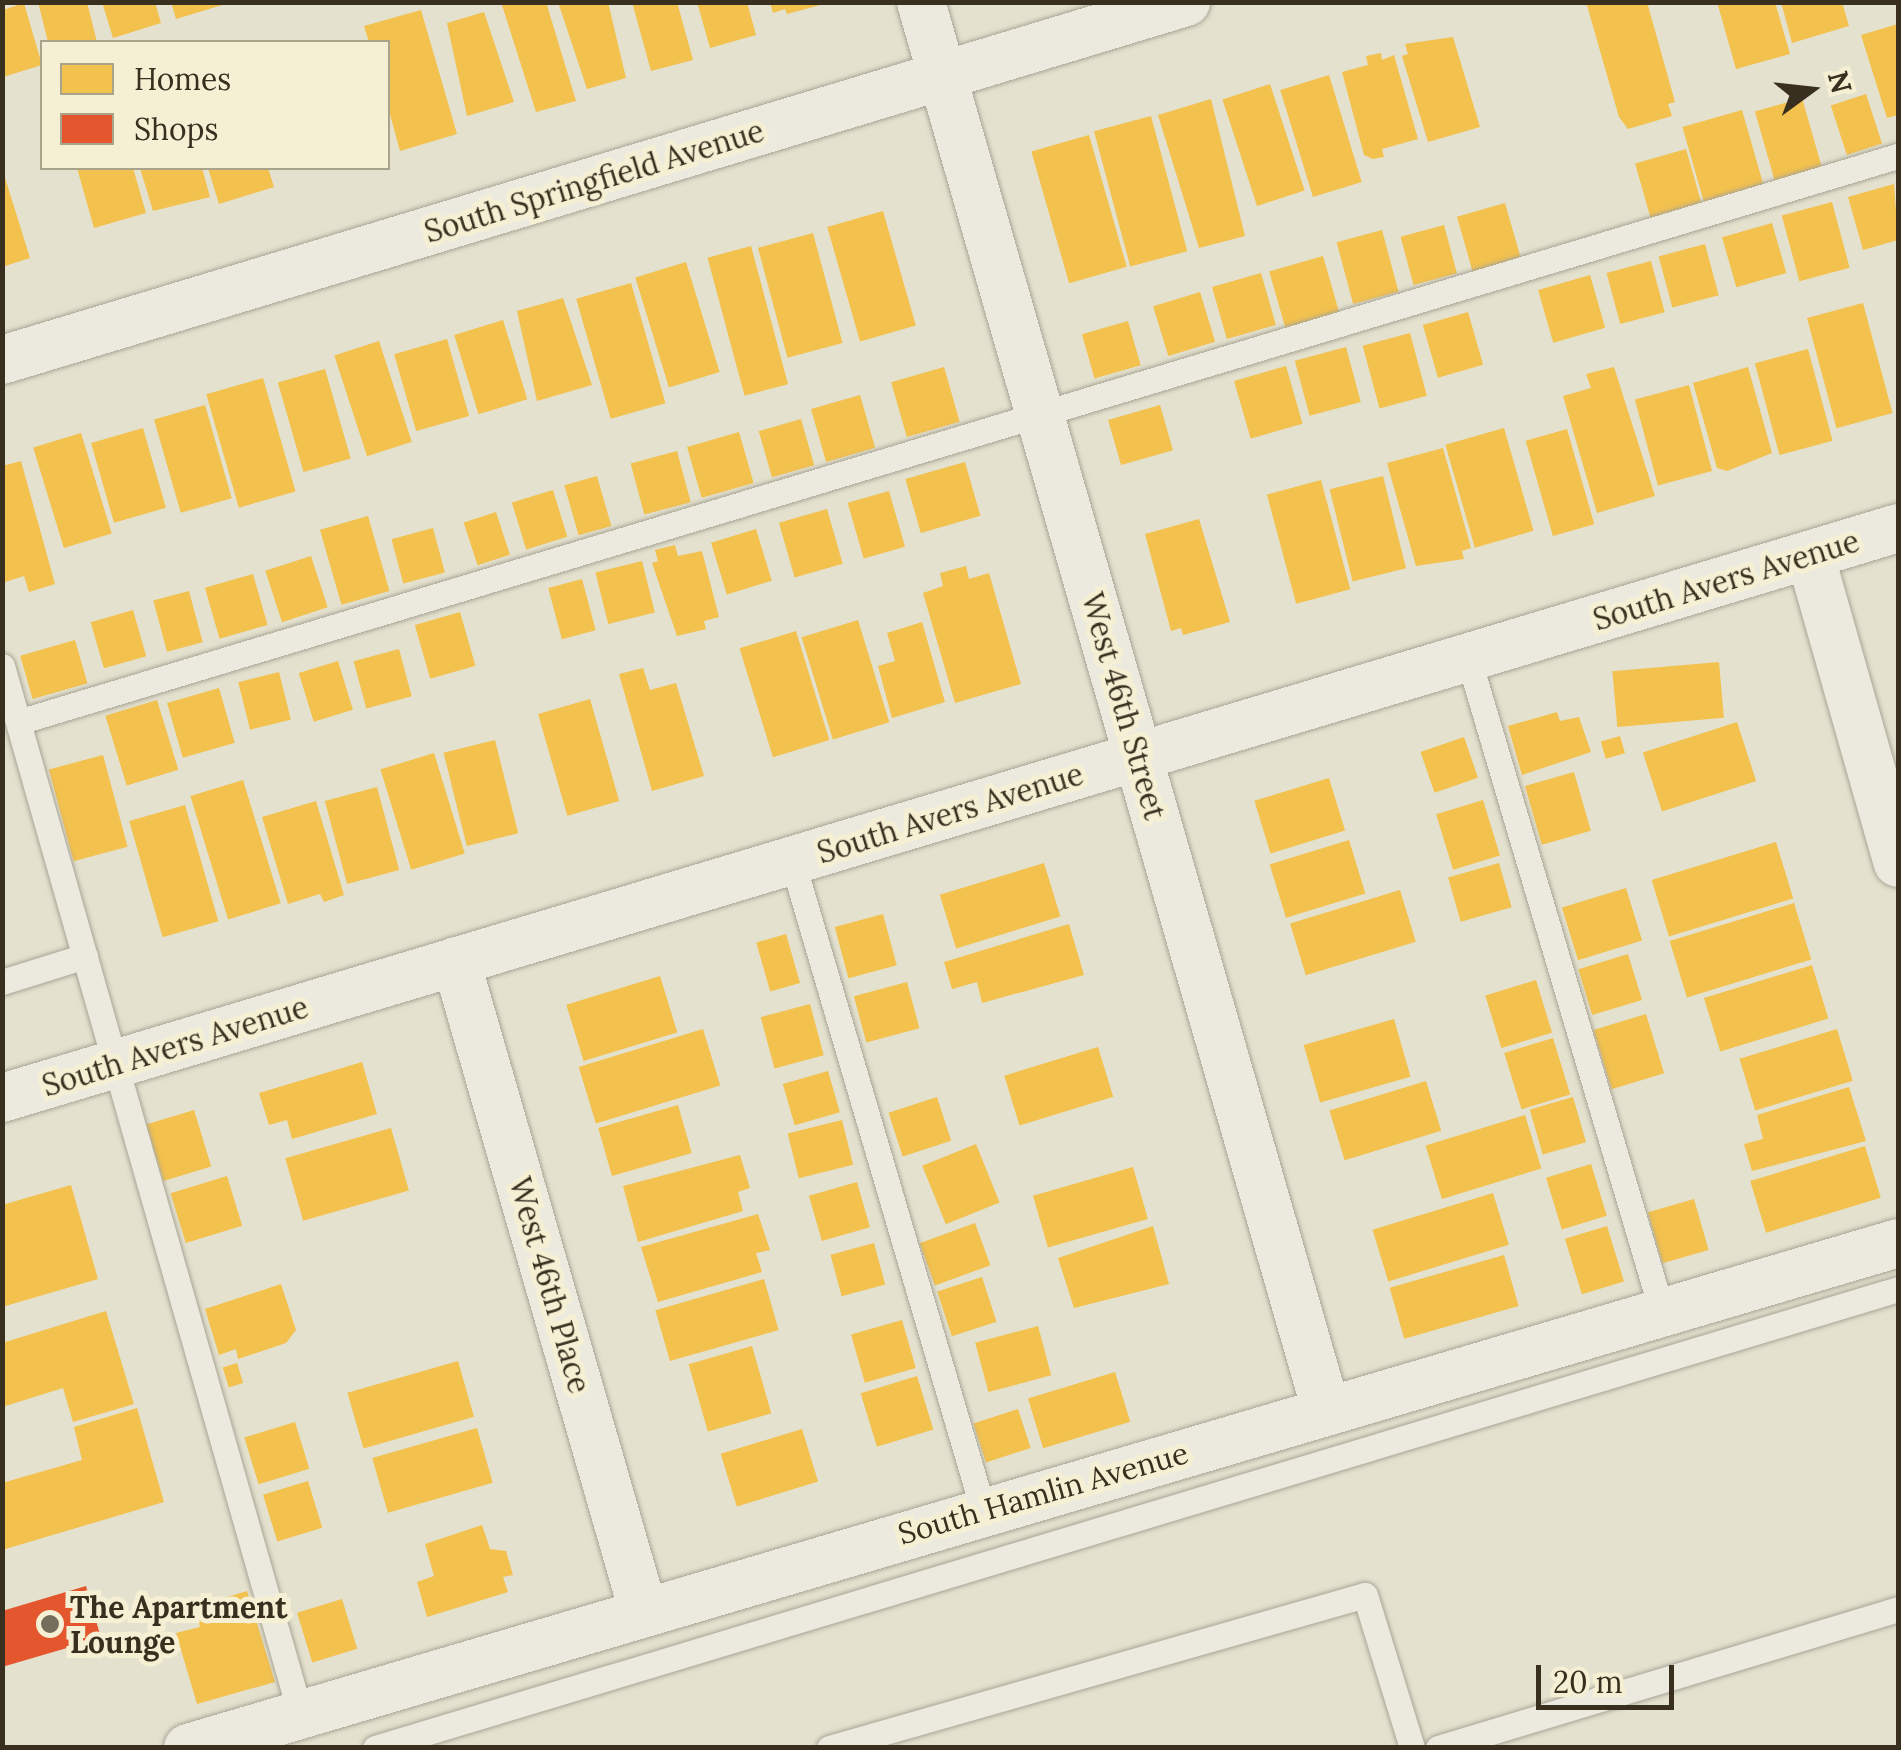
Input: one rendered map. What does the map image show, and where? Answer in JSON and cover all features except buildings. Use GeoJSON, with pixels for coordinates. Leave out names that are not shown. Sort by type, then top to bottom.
{"type":"FeatureCollection","features":[{"type":"Feature","properties":{"kind":"street","name":"West 46th Street"},"geometry":{"type":"LineString","coordinates":[[921,2],[1326,1410]]}},
{"type":"Feature","properties":{"kind":"street","name":"South Springfield Avenue"},"geometry":{"type":"LineString","coordinates":[[2,360],[1186,2]]}},
{"type":"Feature","properties":{"kind":"street","name":"South Avers Avenue"},"geometry":{"type":"LineString","coordinates":[[2,1098],[1898,528]]}},
{"type":"Feature","properties":{"kind":"street"},"geometry":{"type":"LineString","coordinates":[[1810,555],[1898,863]]}},
{"type":"Feature","properties":{"kind":"street","name":"West 46th Place"},"geometry":{"type":"LineString","coordinates":[[456,961],[643,1610]]}},
{"type":"Feature","properties":{"kind":"street","name":"South Hamlin Avenue"},"geometry":{"type":"LineString","coordinates":[[188,1748],[643,1610],[1898,1244]]}},
{"type":"Feature","properties":{"kind":"lane"},"geometry":{"type":"LineString","coordinates":[[18,722],[1898,156]]}},
{"type":"Feature","properties":{"kind":"lane"},"geometry":{"type":"LineString","coordinates":[[1468,657],[1662,1312]]}},
{"type":"Feature","properties":{"kind":"lane"},"geometry":{"type":"LineString","coordinates":[[2,666],[300,1713]]}},
{"type":"Feature","properties":{"kind":"lane"},"geometry":{"type":"LineString","coordinates":[[792,860],[984,1510]]}},
{"type":"Feature","properties":{"kind":"lane"},"geometry":{"type":"LineString","coordinates":[[2,982],[85,956]]}},
{"type":"Feature","properties":{"kind":"lane"},"geometry":{"type":"LineString","coordinates":[[374,1748],[1898,1289]]}},
{"type":"Feature","properties":{"kind":"lane"},"geometry":{"type":"LineString","coordinates":[[830,1748],[1365,1595],[1412,1748]]}},
{"type":"Feature","properties":{"kind":"lane"},"geometry":{"type":"LineString","coordinates":[[1438,1748],[1898,1610]]}},
{"type":"Feature","properties":{"kind":"place","name":"The Apartment Lounge"},"geometry":{"type":"Point","coordinates":[50,1624]}}]}
